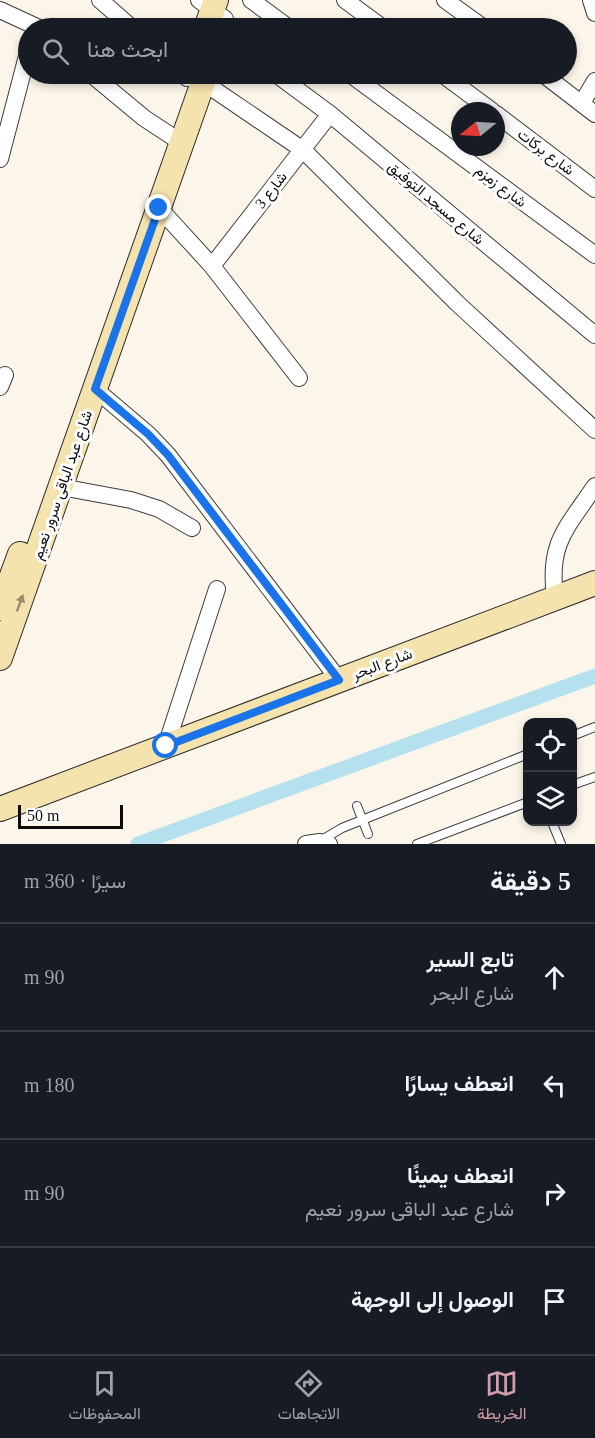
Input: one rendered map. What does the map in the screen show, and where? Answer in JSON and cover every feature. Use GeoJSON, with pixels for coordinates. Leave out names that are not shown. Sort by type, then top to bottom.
{"type":"FeatureCollection","features":[{"type":"Feature","properties":{"kind":"street"},"geometry":{"type":"LineString","coordinates":[[99,0],[120,18]]}},
{"type":"Feature","properties":{"kind":"street"},"geometry":{"type":"LineString","coordinates":[[251,0],[275,18]]}},
{"type":"Feature","properties":{"kind":"street"},"geometry":{"type":"LineString","coordinates":[[345,0],[369,18]]}},
{"type":"Feature","properties":{"kind":"street"},"geometry":{"type":"LineString","coordinates":[[445,0],[470,18]]}},
{"type":"Feature","properties":{"kind":"street"},"geometry":{"type":"LineString","coordinates":[[591,0],[595,13]]}},
{"type":"Feature","properties":{"kind":"street"},"geometry":{"type":"LineString","coordinates":[[0,10],[18,19]]}},
{"type":"Feature","properties":{"kind":"street"},"geometry":{"type":"LineString","coordinates":[[0,159],[5,117],[18,80]]}},
{"type":"Feature","properties":{"kind":"street"},"geometry":{"type":"LineString","coordinates":[[556,84],[588,109],[595,81]]}},
{"type":"Feature","properties":{"kind":"street"},"geometry":{"type":"LineString","coordinates":[[104,84],[175,139]]}},
{"type":"Feature","properties":{"kind":"street","name":"شارع عبد الباقى سرور نعيم"},"geometry":{"type":"LineString","coordinates":[[0,658],[159,208],[191,84]]}},
{"type":"Feature","properties":{"kind":"street"},"geometry":{"type":"LineString","coordinates":[[205,84],[303,150],[457,303],[595,429]]}},
{"type":"Feature","properties":{"kind":"street","name":"شارع مسجد التوفيق"},"geometry":{"type":"LineString","coordinates":[[290,84],[330,114],[595,335]]}},
{"type":"Feature","properties":{"kind":"street","name":"شارع زمزم"},"geometry":{"type":"LineString","coordinates":[[364,84],[595,255]]}},
{"type":"Feature","properties":{"kind":"street"},"geometry":{"type":"LineString","coordinates":[[456,84],[480,102]]}},
{"type":"Feature","properties":{"kind":"street","name":"شارع 3"},"geometry":{"type":"LineString","coordinates":[[212,266],[330,114]]}},
{"type":"Feature","properties":{"kind":"street","name":"شارع بركات"},"geometry":{"type":"LineString","coordinates":[[505,121],[595,189]]}},
{"type":"Feature","properties":{"kind":"street","name":"شارع عبد الباقى سرور نعيم"},"geometry":{"type":"LineString","coordinates":[[0,608],[175,139]]}},
{"type":"Feature","properties":{"kind":"street"},"geometry":{"type":"LineString","coordinates":[[159,208],[212,266],[299,378]]}},
{"type":"Feature","properties":{"kind":"street"},"geometry":{"type":"LineString","coordinates":[[95,389],[148,434],[168,455],[339,680]]}},
{"type":"Feature","properties":{"kind":"street"},"geometry":{"type":"LineString","coordinates":[[555,597],[553,561],[557,545],[595,486]]}},
{"type":"Feature","properties":{"kind":"street"},"geometry":{"type":"LineString","coordinates":[[61,487],[131,500],[159,509],[192,528]]}},
{"type":"Feature","properties":{"kind":"street","name":"شارع البحر"},"geometry":{"type":"LineString","coordinates":[[0,809],[595,583]]}},
{"type":"Feature","properties":{"kind":"street"},"geometry":{"type":"LineString","coordinates":[[166,746],[218,589]]}},
{"type":"Feature","properties":{"kind":"lane"},"geometry":{"type":"LineString","coordinates":[[577,734],[595,727]]}},
{"type":"Feature","properties":{"kind":"lane"},"geometry":{"type":"LineString","coordinates":[[318,843],[334,831],[523,756]]}},
{"type":"Feature","properties":{"kind":"lane"},"geometry":{"type":"LineString","coordinates":[[577,784],[595,777]]}},
{"type":"Feature","properties":{"kind":"lane"},"geometry":{"type":"LineString","coordinates":[[417,844],[523,804]]}},
{"type":"Feature","properties":{"kind":"lane"},"geometry":{"type":"LineString","coordinates":[[357,806],[368,834]]}},
{"type":"Feature","properties":{"kind":"lane"},"geometry":{"type":"LineString","coordinates":[[554,826],[561,844]]}},
{"type":"Feature","properties":{"kind":"waterway"},"geometry":{"type":"LineString","coordinates":[[138,844],[595,676]]}},
{"type":"Feature","properties":{"kind":"route"},"geometry":{"type":"LineString","coordinates":[[159,208],[95,389],[148,434],[168,455],[339,680],[166,746]]}}]}
